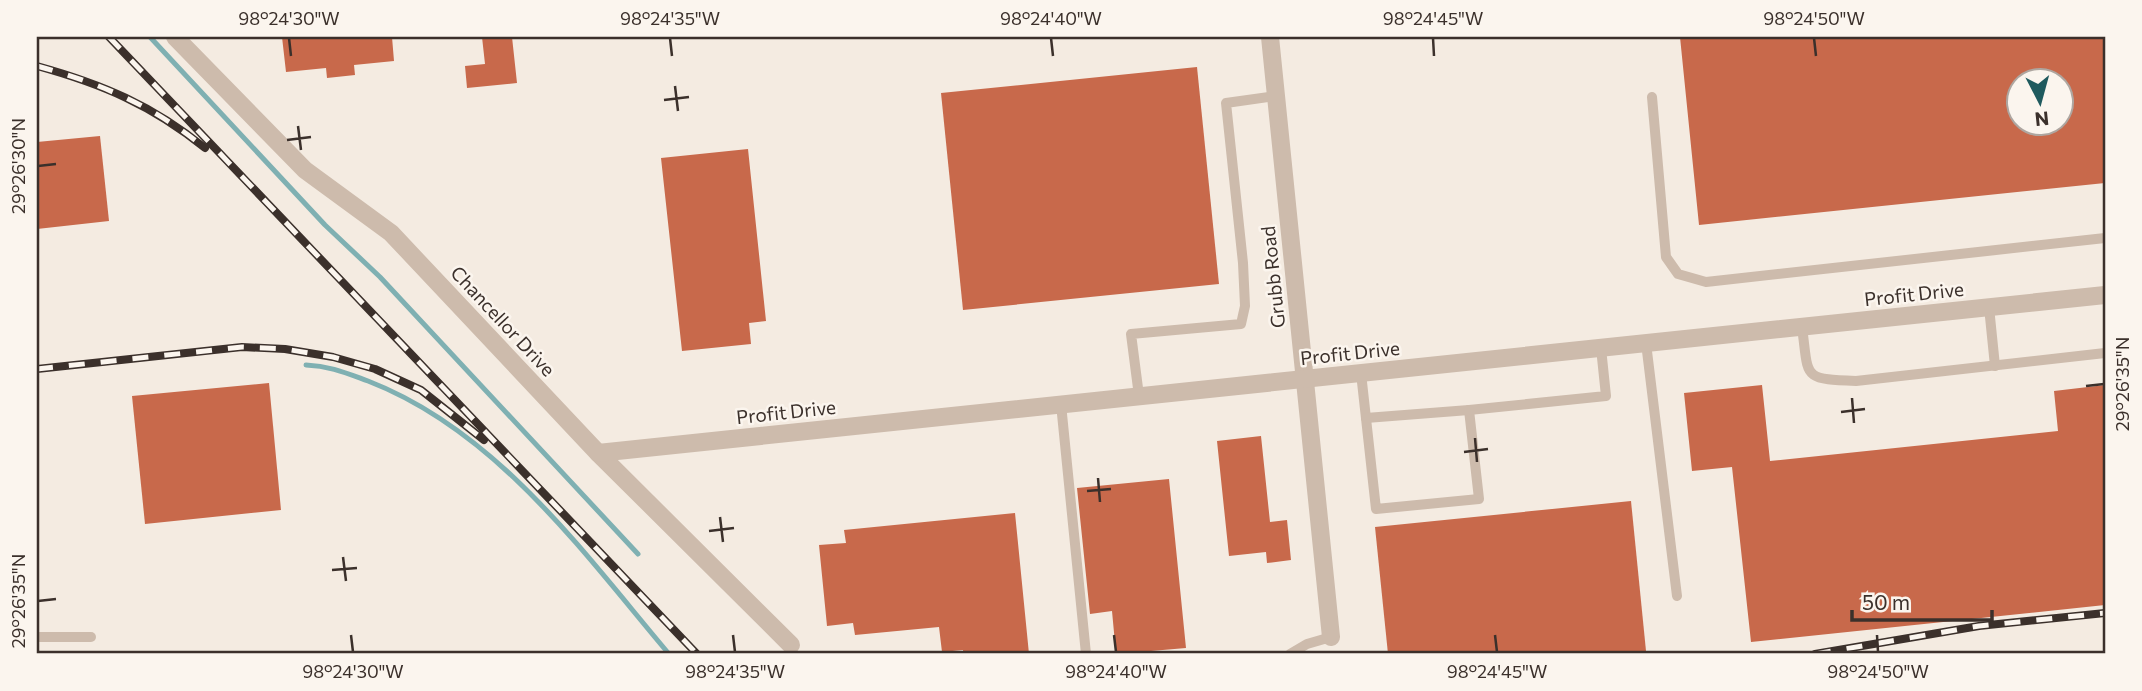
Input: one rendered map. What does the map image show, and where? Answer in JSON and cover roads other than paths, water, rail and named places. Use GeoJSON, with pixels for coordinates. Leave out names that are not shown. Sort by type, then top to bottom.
{"type":"FeatureCollection","features":[{"type":"Feature","properties":{"kind":"street","name":"Chancellor Drive"},"geometry":{"type":"LineString","coordinates":[[175,37],[305,170],[391,233],[598,453],[791,645]]}},
{"type":"Feature","properties":{"kind":"street","name":"Grubb Road"},"geometry":{"type":"LineString","coordinates":[[1270,37],[1331,638]]}},
{"type":"Feature","properties":{"kind":"street","name":"Profit Drive"},"geometry":{"type":"LineString","coordinates":[[598,453],[2105,295]]}},
{"type":"Feature","properties":{"kind":"lane"},"geometry":{"type":"LineString","coordinates":[[1139,396],[1131,334],[1241,324],[1245,306],[1243,263],[1226,103],[1276,96]]}},
{"type":"Feature","properties":{"kind":"lane"},"geometry":{"type":"LineString","coordinates":[[1652,97],[1666,257],[1678,274],[1706,282],[2105,238]]}},
{"type":"Feature","properties":{"kind":"lane"},"geometry":{"type":"LineString","coordinates":[[1989,307],[1995,366]]}},
{"type":"Feature","properties":{"kind":"lane"},"geometry":{"type":"LineString","coordinates":[[1802,327],[1808,369],[1813,376],[1822,380],[1856,381],[2105,353]]}},
{"type":"Feature","properties":{"kind":"lane"},"geometry":{"type":"LineString","coordinates":[[1646,343],[1677,596]]}},
{"type":"Feature","properties":{"kind":"lane"},"geometry":{"type":"LineString","coordinates":[[1366,418],[1606,396],[1601,348]]}},
{"type":"Feature","properties":{"kind":"lane"},"geometry":{"type":"LineString","coordinates":[[1361,373],[1376,509],[1479,499],[1469,410]]}},
{"type":"Feature","properties":{"kind":"lane"},"geometry":{"type":"LineString","coordinates":[[1061,404],[1086,654]]}},
{"type":"Feature","properties":{"kind":"lane"},"geometry":{"type":"LineString","coordinates":[[37,637],[91,637]]}},
{"type":"Feature","properties":{"kind":"lane"},"geometry":{"type":"LineString","coordinates":[[1290,654],[1307,644],[1331,638]]}},
{"type":"Feature","properties":{"kind":"waterway"},"geometry":{"type":"LineString","coordinates":[[150,37],[325,225],[380,277],[638,554]]}},
{"type":"Feature","properties":{"kind":"waterway"},"geometry":{"type":"LineString","coordinates":[[306,365],[330,368],[368,381],[414,403],[457,430],[497,462],[570,536],[669,654]]}},
{"type":"Feature","properties":{"kind":"railway"},"geometry":{"type":"LineString","coordinates":[[109,37],[697,654]]}},
{"type":"Feature","properties":{"kind":"railway"},"geometry":{"type":"LineString","coordinates":[[37,66],[83,80],[146,108],[205,148]]}},
{"type":"Feature","properties":{"kind":"railway"},"geometry":{"type":"LineString","coordinates":[[37,369],[242,347],[285,349],[333,357],[375,369],[421,390],[484,440]]}},
{"type":"Feature","properties":{"kind":"railway"},"geometry":{"type":"LineString","coordinates":[[1815,654],[1979,626],[2105,613]]}}]}
